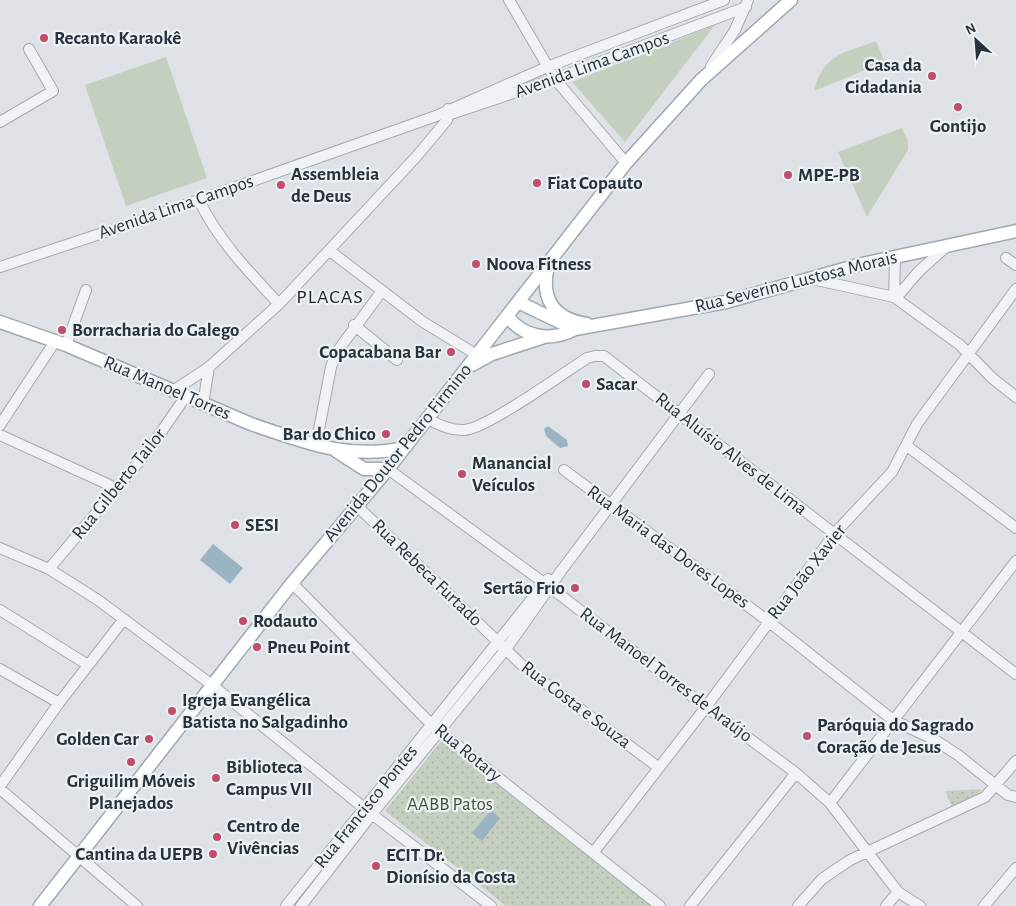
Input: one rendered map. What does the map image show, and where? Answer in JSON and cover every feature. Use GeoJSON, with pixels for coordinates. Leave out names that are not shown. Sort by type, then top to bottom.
{"type":"FeatureCollection","features":[{"type":"Feature","properties":{"kind":"main road","name":"Avenida Doutor Pedro Firmino"},"geometry":{"type":"LineString","coordinates":[[40,906],[292,583],[388,469],[626,163],[701,80],[791,0]]}},
{"type":"Feature","properties":{"kind":"main road","name":"Avenida Doutor Pedro Firmino"},"geometry":{"type":"LineString","coordinates":[[773,16],[801,0]]}},
{"type":"Feature","properties":{"kind":"main road","name":"Rua Severino Lustosa Morais"},"geometry":{"type":"LineString","coordinates":[[465,369],[492,354],[544,337],[556,338],[575,329],[726,302],[862,264],[1016,232]]}},
{"type":"Feature","properties":{"kind":"main road"},"geometry":{"type":"LineString","coordinates":[[549,262],[545,279],[553,306],[564,318],[570,321],[595,325]]}},
{"type":"Feature","properties":{"kind":"main road"},"geometry":{"type":"LineString","coordinates":[[518,302],[575,329]]}},
{"type":"Feature","properties":{"kind":"main road"},"geometry":{"type":"LineString","coordinates":[[507,316],[525,332],[544,337]]}},
{"type":"Feature","properties":{"kind":"main road","name":"Rua Manoel Torres"},"geometry":{"type":"LineString","coordinates":[[0,322],[61,342],[251,424],[336,451],[355,465],[371,470],[388,469]]}},
{"type":"Feature","properties":{"kind":"main road","name":"Rua Manoel Torres"},"geometry":{"type":"LineString","coordinates":[[336,451],[374,452],[404,448]]}},
{"type":"Feature","properties":{"kind":"main road"},"geometry":{"type":"LineString","coordinates":[[374,452],[382,458],[388,469]]}},
{"type":"Feature","properties":{"kind":"main road"},"geometry":{"type":"LineString","coordinates":[[355,465],[363,477],[366,495]]}},
{"type":"Feature","properties":{"kind":"street"},"geometry":{"type":"LineString","coordinates":[[509,0],[555,79],[626,163]]}},
{"type":"Feature","properties":{"kind":"street","name":"Avenida Lima Campos"},"geometry":{"type":"LineString","coordinates":[[449,112],[547,67],[724,0]]}},
{"type":"Feature","properties":{"kind":"street"},"geometry":{"type":"LineString","coordinates":[[701,80],[726,45],[747,4]]}},
{"type":"Feature","properties":{"kind":"street","name":"Avenida Lima Campos"},"geometry":{"type":"LineString","coordinates":[[0,266],[199,200],[436,116],[555,79],[657,41],[747,4]]}},
{"type":"Feature","properties":{"kind":"street"},"geometry":{"type":"LineString","coordinates":[[651,28],[657,41]]}},
{"type":"Feature","properties":{"kind":"street"},"geometry":{"type":"LineString","coordinates":[[0,122],[53,91],[30,48]]}},
{"type":"Feature","properties":{"kind":"street"},"geometry":{"type":"LineString","coordinates":[[587,52],[592,65]]}},
{"type":"Feature","properties":{"kind":"street"},"geometry":{"type":"LineString","coordinates":[[173,391],[209,368],[279,304],[416,157],[449,112]]}},
{"type":"Feature","properties":{"kind":"street"},"geometry":{"type":"LineString","coordinates":[[199,200],[210,224],[228,248],[279,304]]}},
{"type":"Feature","properties":{"kind":"street"},"geometry":{"type":"LineString","coordinates":[[895,297],[924,266],[946,247]]}},
{"type":"Feature","properties":{"kind":"street"},"geometry":{"type":"LineString","coordinates":[[330,251],[423,322],[477,355]]}},
{"type":"Feature","properties":{"kind":"street"},"geometry":{"type":"LineString","coordinates":[[895,258],[895,297]]}},
{"type":"Feature","properties":{"kind":"street"},"geometry":{"type":"LineString","coordinates":[[1006,258],[1016,265]]}},
{"type":"Feature","properties":{"kind":"street"},"geometry":{"type":"LineString","coordinates":[[812,279],[895,297],[970,354],[992,378],[1016,397]]}},
{"type":"Feature","properties":{"kind":"street","name":"Rua João Xavier"},"geometry":{"type":"LineString","coordinates":[[593,853],[706,707],[835,533],[892,472],[917,424],[1016,289]]}},
{"type":"Feature","properties":{"kind":"street"},"geometry":{"type":"LineString","coordinates":[[0,425],[61,342],[86,290]]}},
{"type":"Feature","properties":{"kind":"street"},"geometry":{"type":"LineString","coordinates":[[316,444],[331,366],[336,353],[354,325],[382,291]]}},
{"type":"Feature","properties":{"kind":"street"},"geometry":{"type":"LineString","coordinates":[[354,325],[397,360]]}},
{"type":"Feature","properties":{"kind":"street","name":"Rua Aluísio Alves de Lima"},"geometry":{"type":"LineString","coordinates":[[427,419],[454,429],[465,430],[474,427],[595,356],[604,356],[1016,674]]}},
{"type":"Feature","properties":{"kind":"street"},"geometry":{"type":"LineString","coordinates":[[203,404],[209,368]]}},
{"type":"Feature","properties":{"kind":"street","name":"Rua Francisco Pontes"},"geometry":{"type":"LineString","coordinates":[[436,727],[498,640],[561,570],[612,505],[709,374]]}},
{"type":"Feature","properties":{"kind":"street","name":"Rua Gilberto Tailor"},"geometry":{"type":"LineString","coordinates":[[49,569],[154,444],[186,396]]}},
{"type":"Feature","properties":{"kind":"street"},"geometry":{"type":"LineString","coordinates":[[0,435],[116,488]]}},
{"type":"Feature","properties":{"kind":"street"},"geometry":{"type":"LineString","coordinates":[[906,446],[1016,528]]}},
{"type":"Feature","properties":{"kind":"street","name":"Rua Manoel Torres de Araújo"},"geometry":{"type":"LineString","coordinates":[[388,469],[547,585],[706,707],[796,773],[830,803],[898,892],[920,906]]}},
{"type":"Feature","properties":{"kind":"street","name":"Rua Maria das Dores Lopes"},"geometry":{"type":"LineString","coordinates":[[564,470],[768,621],[893,720],[935,740],[958,755],[1008,795],[1016,797]]}},
{"type":"Feature","properties":{"kind":"street","name":"Rua Rebeca Furtado"},"geometry":{"type":"LineString","coordinates":[[357,506],[498,640]]}},
{"type":"Feature","properties":{"kind":"street"},"geometry":{"type":"LineString","coordinates":[[0,548],[49,569],[124,619],[212,685],[368,811],[491,906]]}},
{"type":"Feature","properties":{"kind":"street"},"geometry":{"type":"LineString","coordinates":[[830,803],[962,634],[1016,561]]}},
{"type":"Feature","properties":{"kind":"street","name":"Rua Rotary"},"geometry":{"type":"LineString","coordinates":[[292,583],[436,727],[660,906]]}},
{"type":"Feature","properties":{"kind":"street","name":"Rua Francisco Pontes"},"geometry":{"type":"LineString","coordinates":[[286,906],[368,811],[436,727],[506,649],[547,585]]}},
{"type":"Feature","properties":{"kind":"street"},"geometry":{"type":"LineString","coordinates":[[0,610],[88,666]]}},
{"type":"Feature","properties":{"kind":"street"},"geometry":{"type":"LineString","coordinates":[[124,619],[59,703],[0,788],[137,906]]}},
{"type":"Feature","properties":{"kind":"street","name":"Rua Costa e Souza"},"geometry":{"type":"LineString","coordinates":[[498,640],[524,667],[658,767]]}},
{"type":"Feature","properties":{"kind":"street"},"geometry":{"type":"LineString","coordinates":[[0,669],[59,703]]}},
{"type":"Feature","properties":{"kind":"street"},"geometry":{"type":"LineString","coordinates":[[798,906],[822,879],[866,851],[968,807],[985,797],[1016,761]]}},
{"type":"Feature","properties":{"kind":"street"},"geometry":{"type":"LineString","coordinates":[[690,906],[796,773]]}},
{"type":"Feature","properties":{"kind":"street","name":"Rua Francisco Pontes"},"geometry":{"type":"LineString","coordinates":[[301,906],[368,811]]}},
{"type":"Feature","properties":{"kind":"street"},"geometry":{"type":"LineString","coordinates":[[984,906],[1016,868]]}},
{"type":"Feature","properties":{"kind":"street"},"geometry":{"type":"LineString","coordinates":[[886,906],[898,892]]}},
{"type":"Feature","properties":{"kind":"green space"},"geometry":{"type":"Polygon","coordinates":[[[715,25],[625,142],[572,82],[715,25]]]}},
{"type":"Feature","properties":{"kind":"green space"},"geometry":{"type":"Polygon","coordinates":[[[876,41],[886,65],[863,71],[814,91],[823,69],[829,62],[845,52],[876,41]]]}},
{"type":"Feature","properties":{"kind":"green space"},"geometry":{"type":"Polygon","coordinates":[[[166,57],[207,178],[126,206],[85,85],[166,57]]]}},
{"type":"Feature","properties":{"kind":"green space"},"geometry":{"type":"Polygon","coordinates":[[[902,128],[908,141],[908,150],[867,217],[838,152],[902,128]]]}},
{"type":"Feature","properties":{"kind":"green space","name":"AABB Patos"},"geometry":{"type":"Polygon","coordinates":[[[442,740],[651,906],[506,906],[385,811],[442,740]]]}},
{"type":"Feature","properties":{"kind":"green space"},"geometry":{"type":"Polygon","coordinates":[[[981,789],[981,795],[953,809],[945,791],[981,789]]]}},
{"type":"Feature","properties":{"kind":"water"},"geometry":{"type":"Polygon","coordinates":[[[548,426],[567,440],[568,446],[560,448],[546,436],[544,429],[548,426]]]}},
{"type":"Feature","properties":{"kind":"water"},"geometry":{"type":"Polygon","coordinates":[[[213,544],[243,568],[230,584],[200,560],[213,544]]]}},
{"type":"Feature","properties":{"kind":"water"},"geometry":{"type":"Polygon","coordinates":[[[491,810],[500,818],[482,841],[472,833],[491,810]]]}},
{"type":"Feature","properties":{"kind":"place","name":"Recanto Karaokê"},"geometry":{"type":"Point","coordinates":[44,38]}},
{"type":"Feature","properties":{"kind":"place","name":"Casa da Cidadania"},"geometry":{"type":"Point","coordinates":[932,76]}},
{"type":"Feature","properties":{"kind":"place","name":"Gontijo"},"geometry":{"type":"Point","coordinates":[958,107]}},
{"type":"Feature","properties":{"kind":"place","name":"MPE-PB"},"geometry":{"type":"Point","coordinates":[788,175]}},
{"type":"Feature","properties":{"kind":"place","name":"Fiat Copauto"},"geometry":{"type":"Point","coordinates":[537,183]}},
{"type":"Feature","properties":{"kind":"place","name":"Assembleia de Deus"},"geometry":{"type":"Point","coordinates":[281,185]}},
{"type":"Feature","properties":{"kind":"place","name":"Noova Fitness"},"geometry":{"type":"Point","coordinates":[476,264]}},
{"type":"Feature","properties":{"kind":"place","name":"Borracharia do Galego"},"geometry":{"type":"Point","coordinates":[62,330]}},
{"type":"Feature","properties":{"kind":"place","name":"Copacabana Bar"},"geometry":{"type":"Point","coordinates":[451,352]}},
{"type":"Feature","properties":{"kind":"place","name":"Sacar"},"geometry":{"type":"Point","coordinates":[586,384]}},
{"type":"Feature","properties":{"kind":"place","name":"Bar do Chico"},"geometry":{"type":"Point","coordinates":[386,434]}},
{"type":"Feature","properties":{"kind":"place","name":"Manancial Veículos"},"geometry":{"type":"Point","coordinates":[462,474]}},
{"type":"Feature","properties":{"kind":"place","name":"SESI"},"geometry":{"type":"Point","coordinates":[235,525]}},
{"type":"Feature","properties":{"kind":"place","name":"Sertão Frio"},"geometry":{"type":"Point","coordinates":[575,588]}},
{"type":"Feature","properties":{"kind":"place","name":"Rodauto"},"geometry":{"type":"Point","coordinates":[243,621]}},
{"type":"Feature","properties":{"kind":"place","name":"Pneu Point"},"geometry":{"type":"Point","coordinates":[257,647]}},
{"type":"Feature","properties":{"kind":"place","name":"Igreja Evangélica Batista no Salgadinho"},"geometry":{"type":"Point","coordinates":[172,711]}},
{"type":"Feature","properties":{"kind":"place","name":"Paróquia do Sagrado Coração de Jesus"},"geometry":{"type":"Point","coordinates":[807,736]}},
{"type":"Feature","properties":{"kind":"place","name":"Golden Car"},"geometry":{"type":"Point","coordinates":[149,739]}},
{"type":"Feature","properties":{"kind":"place","name":"Griguilim Móveis Planejados"},"geometry":{"type":"Point","coordinates":[131,762]}},
{"type":"Feature","properties":{"kind":"place","name":"Biblioteca Campus VII"},"geometry":{"type":"Point","coordinates":[216,778]}},
{"type":"Feature","properties":{"kind":"place","name":"Centro de Vivências"},"geometry":{"type":"Point","coordinates":[217,837]}},
{"type":"Feature","properties":{"kind":"place","name":"Cantina da UEPB"},"geometry":{"type":"Point","coordinates":[213,854]}},
{"type":"Feature","properties":{"kind":"place","name":"ECIT Dr. Dionísio da Costa"},"geometry":{"type":"Point","coordinates":[376,866]}},
{"type":"Feature","properties":{"kind":"district","name":"PLACAS"},"geometry":{"type":"Point","coordinates":[330,297]}}]}
